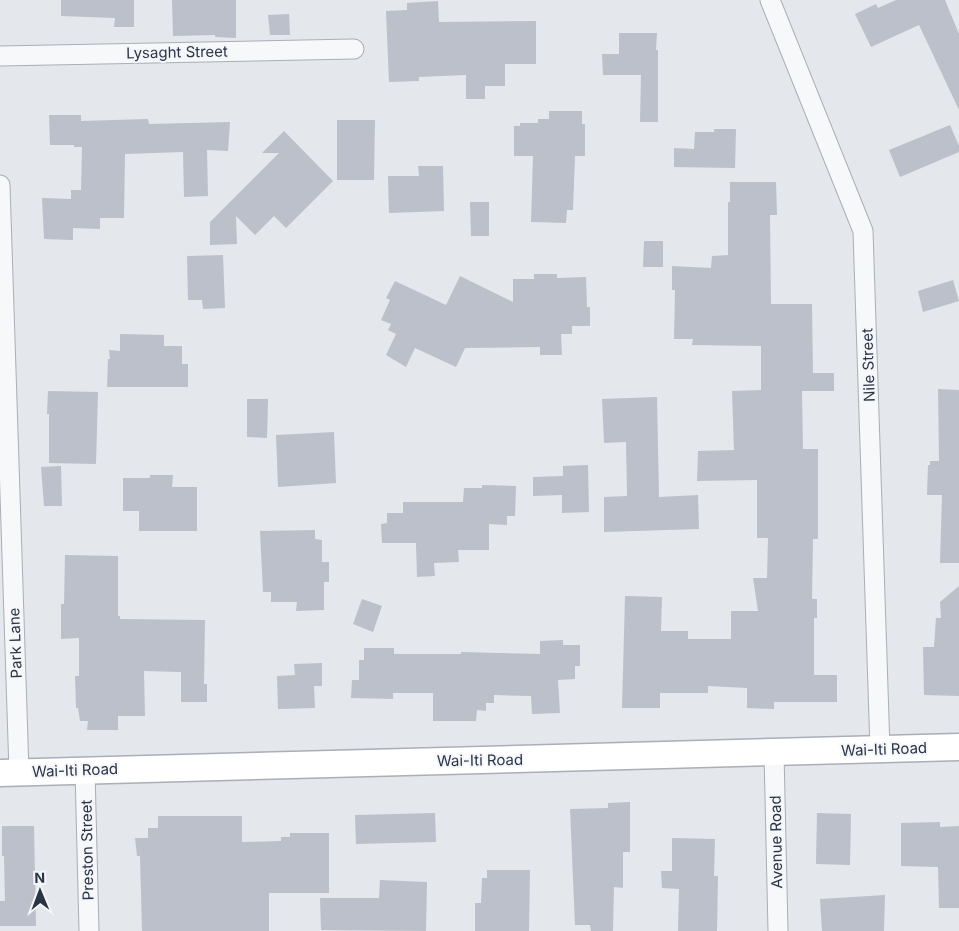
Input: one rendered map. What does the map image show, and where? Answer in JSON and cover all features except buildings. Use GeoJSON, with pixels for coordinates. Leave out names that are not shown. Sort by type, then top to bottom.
{"type":"FeatureCollection","features":[{"type":"Feature","properties":{"kind":"main road","name":"Wai-Iti Road"},"geometry":{"type":"LineString","coordinates":[[9,772],[959,747]]}},
{"type":"Feature","properties":{"kind":"street","name":"Nile Street"},"geometry":{"type":"LineString","coordinates":[[770,0],[863,231],[880,749]]}},
{"type":"Feature","properties":{"kind":"street","name":"Lysaght Street"},"geometry":{"type":"LineString","coordinates":[[0,56],[354,49]]}},
{"type":"Feature","properties":{"kind":"street","name":"Park Lane"},"geometry":{"type":"LineString","coordinates":[[0,185],[9,772]]}},
{"type":"Feature","properties":{"kind":"street","name":"Avenue Road"},"geometry":{"type":"LineString","coordinates":[[774,753],[778,931]]}},
{"type":"Feature","properties":{"kind":"street","name":"Preston Street"},"geometry":{"type":"LineString","coordinates":[[85,770],[89,931]]}}]}
